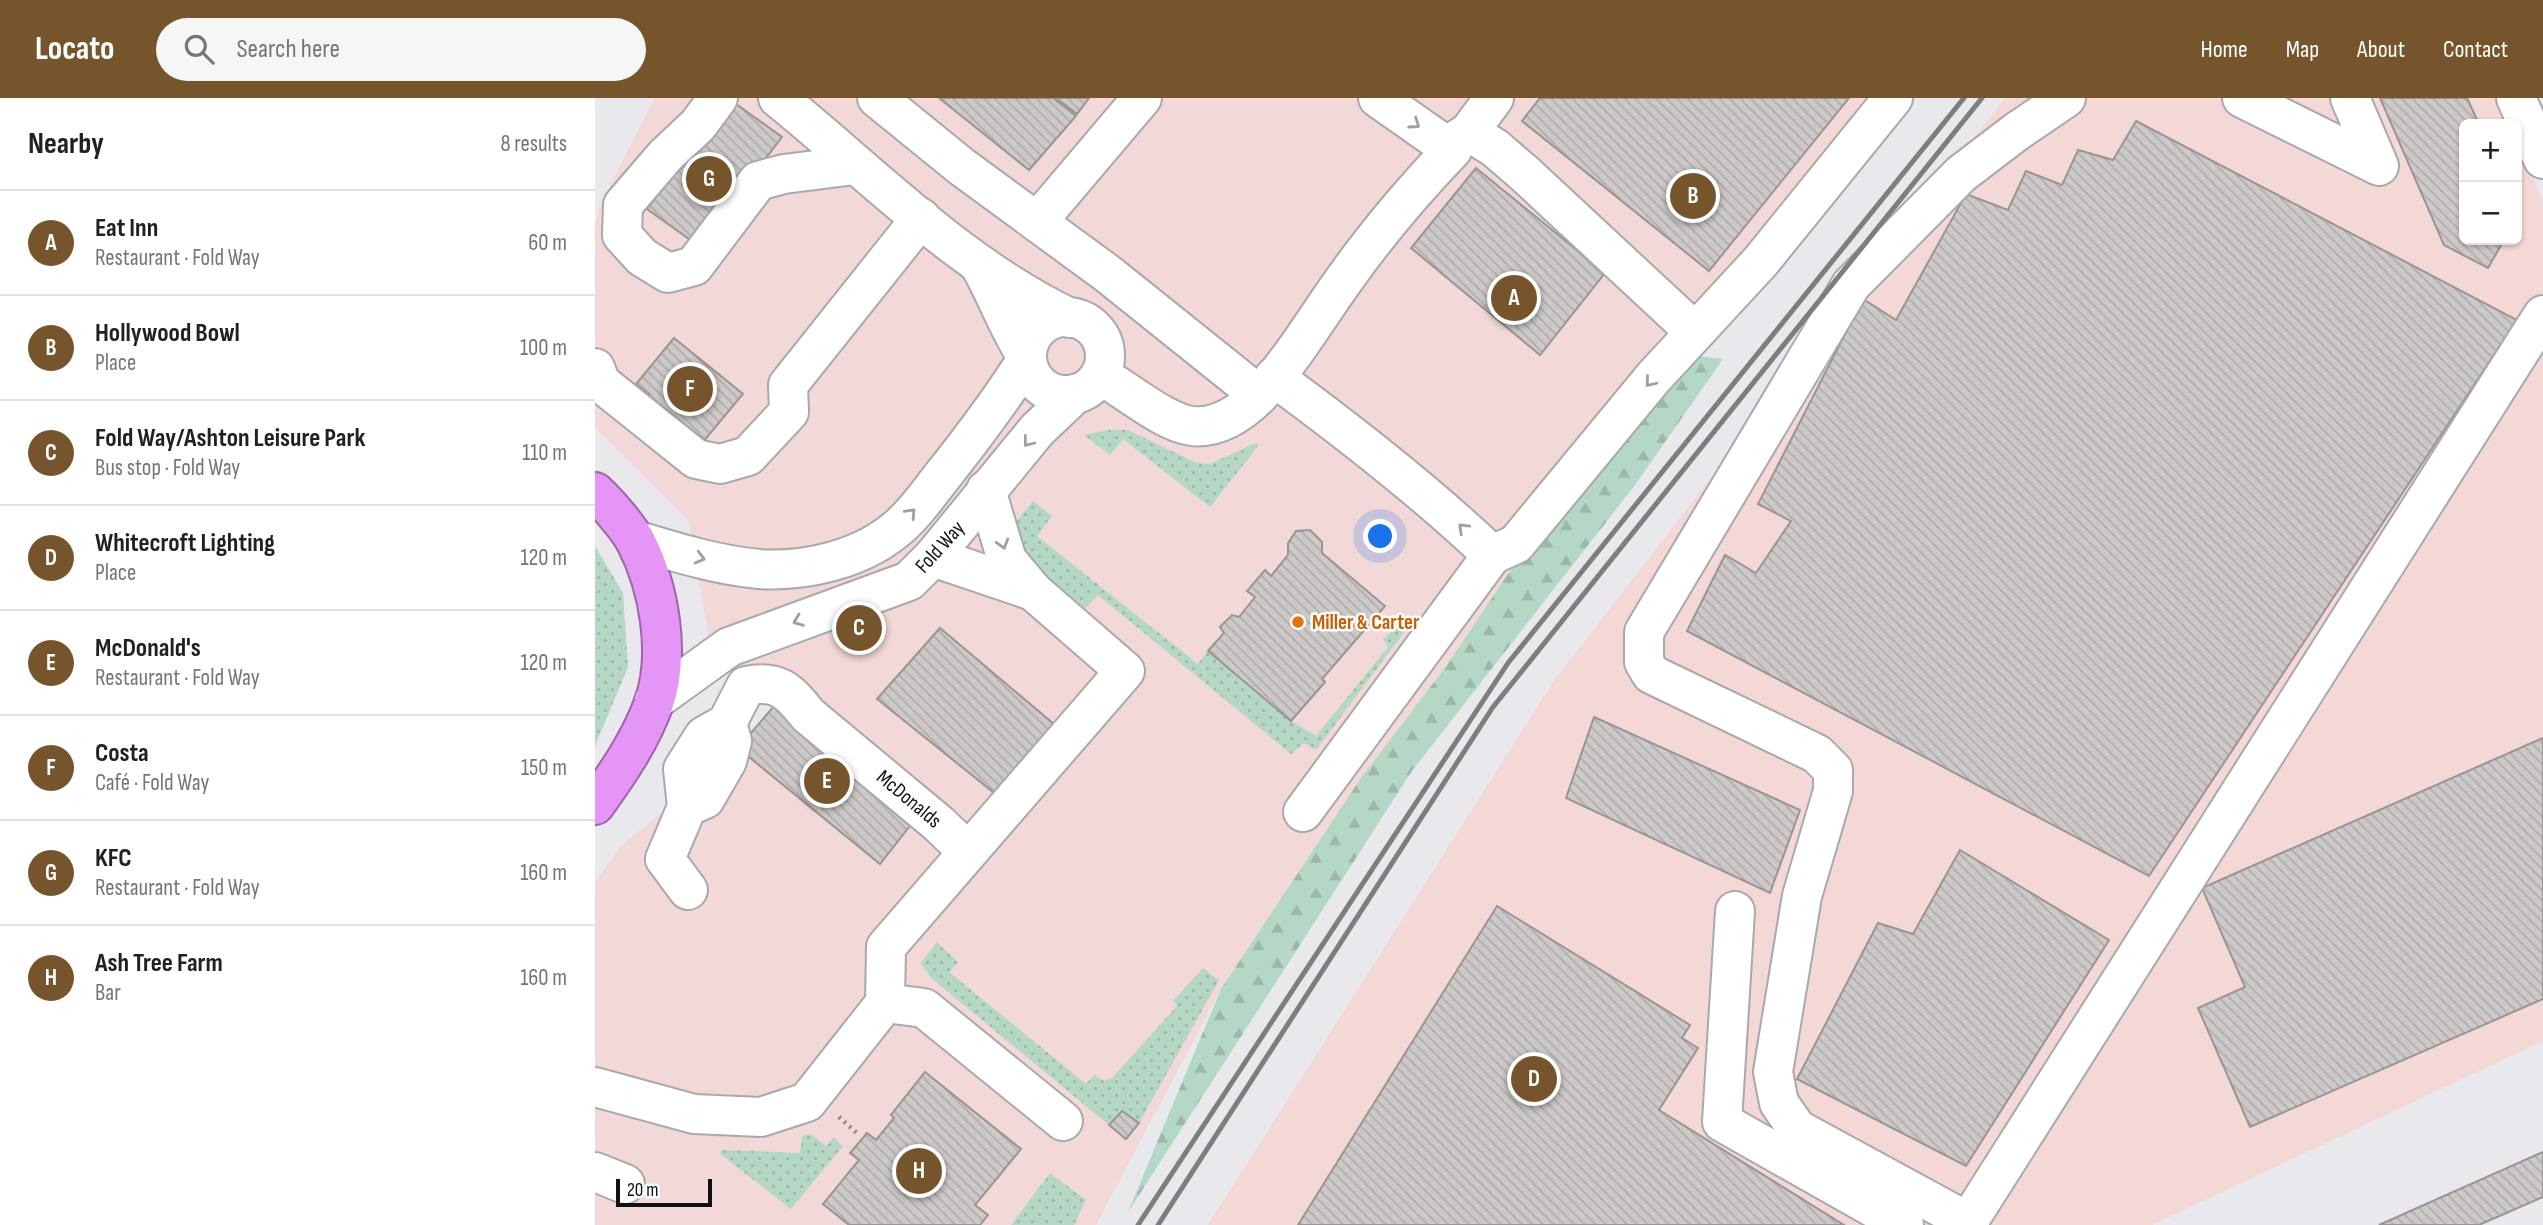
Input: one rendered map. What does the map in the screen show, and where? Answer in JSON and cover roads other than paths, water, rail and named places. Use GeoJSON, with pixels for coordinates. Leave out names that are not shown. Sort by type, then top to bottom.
{"type":"FeatureCollection","features":[{"type":"Feature","properties":{"kind":"highway"},"geometry":{"type":"LineString","coordinates":[[595,492],[635,540],[652,582],[661,622],[661,660],[655,701],[628,759],[595,805]]}},
{"type":"Feature","properties":{"kind":"street"},"geometry":{"type":"LineString","coordinates":[[718,98],[698,125],[665,156],[623,205],[622,235],[642,257],[668,272],[694,265],[758,181],[784,174],[855,165]]}},
{"type":"Feature","properties":{"kind":"street"},"geometry":{"type":"LineString","coordinates":[[778,98],[855,165],[980,266],[1044,305],[1082,321],[1100,338],[1104,351],[1104,363],[1088,384]]}},
{"type":"Feature","properties":{"kind":"street"},"geometry":{"type":"LineString","coordinates":[[877,98],[962,167],[1108,274],[1260,392],[1324,414],[1453,518],[1492,555]]}},
{"type":"Feature","properties":{"kind":"street"},"geometry":{"type":"LineString","coordinates":[[1037,222],[1142,98]]}},
{"type":"Feature","properties":{"kind":"street"},"geometry":{"type":"LineString","coordinates":[[1378,98],[1472,143],[1694,331]]}},
{"type":"Feature","properties":{"kind":"street"},"geometry":{"type":"LineString","coordinates":[[980,266],[995,291],[1011,333],[1027,358],[1035,380],[1043,388],[1053,393],[1088,384],[1191,426],[1211,426],[1230,417],[1260,392],[1348,274],[1424,180],[1472,143],[1495,98]]}},
{"type":"Feature","properties":{"kind":"street"},"geometry":{"type":"LineString","coordinates":[[1303,812],[1492,555],[1516,544],[1694,331],[1761,261],[1893,98]]}},
{"type":"Feature","properties":{"kind":"street"},"geometry":{"type":"LineString","coordinates":[[2066,98],[1961,174],[1851,285],[1644,632],[1644,662],[1651,674],[1817,754],[1833,770],[1833,791],[1802,896],[1773,1072],[1779,1103],[1797,1129],[1968,1222],[2543,315]]}},
{"type":"Feature","properties":{"kind":"street"},"geometry":{"type":"LineString","coordinates":[[2242,98],[2379,166],[2350,98]]}},
{"type":"Feature","properties":{"kind":"street"},"geometry":{"type":"LineString","coordinates":[[2516,98],[2540,146]]}},
{"type":"Feature","properties":{"kind":"street"},"geometry":{"type":"LineString","coordinates":[[595,368],[601,383],[696,459],[720,464],[748,456],[789,412],[788,385],[921,218]]}},
{"type":"Feature","properties":{"kind":"street"},"geometry":{"type":"LineString","coordinates":[[1027,358],[1029,344],[1035,332],[1057,318],[1070,318]]}},
{"type":"Feature","properties":{"kind":"street","name":"Fold Way"},"geometry":{"type":"LineString","coordinates":[[635,540],[707,561],[759,569],[800,568],[835,560],[870,546],[894,531],[916,509],[994,412],[1027,358]]}},
{"type":"Feature","properties":{"kind":"street","name":"Fold Way"},"geometry":{"type":"LineString","coordinates":[[655,701],[729,647],[909,581],[933,557],[1037,430],[1088,384]]}},
{"type":"Feature","properties":{"kind":"street"},"geometry":{"type":"LineString","coordinates":[[595,1087],[694,1114],[761,1117],[807,1102],[885,1003],[885,947],[1125,671],[1033,592],[1007,560],[986,490]]}},
{"type":"Feature","properties":{"kind":"street"},"geometry":{"type":"LineString","coordinates":[[933,557],[1033,592]]}},
{"type":"Feature","properties":{"kind":"street","name":"McDonalds"},"geometry":{"type":"LineString","coordinates":[[688,891],[665,859],[687,807],[683,769],[704,736],[727,723],[746,686],[764,682],[791,693],[808,715],[940,824],[968,852]]}},
{"type":"Feature","properties":{"kind":"street"},"geometry":{"type":"LineString","coordinates":[[1735,911],[1722,1122],[1904,1225]]}},
{"type":"Feature","properties":{"kind":"street"},"geometry":{"type":"LineString","coordinates":[[885,1003],[924,1009],[1063,1121]]}},
{"type":"Feature","properties":{"kind":"railway"},"geometry":{"type":"LineString","coordinates":[[1138,1225],[1508,663],[1964,98]]}},
{"type":"Feature","properties":{"kind":"railway"},"geometry":{"type":"LineString","coordinates":[[1158,1225],[1493,707],[1982,98]]}},
{"type":"Feature","properties":{"kind":"place","name":"KFC"},"geometry":{"type":"Point","coordinates":[709,179]}},
{"type":"Feature","properties":{"kind":"place","name":"Hollywood Bowl"},"geometry":{"type":"Point","coordinates":[1693,196]}},
{"type":"Feature","properties":{"kind":"place","name":"Eat Inn"},"geometry":{"type":"Point","coordinates":[1514,298]}},
{"type":"Feature","properties":{"kind":"place","name":"Costa"},"geometry":{"type":"Point","coordinates":[690,389]}},
{"type":"Feature","properties":{"kind":"place","name":"Miller & Carter"},"geometry":{"type":"Point","coordinates":[1298,622]}},
{"type":"Feature","properties":{"kind":"place","name":"Fold Way/Ashton Leisure Park"},"geometry":{"type":"Point","coordinates":[859,628]}},
{"type":"Feature","properties":{"kind":"place","name":"McDonald's"},"geometry":{"type":"Point","coordinates":[827,781]}},
{"type":"Feature","properties":{"kind":"place","name":"Whitecroft Lighting"},"geometry":{"type":"Point","coordinates":[1534,1079]}},
{"type":"Feature","properties":{"kind":"place","name":"Ash Tree Farm"},"geometry":{"type":"Point","coordinates":[919,1171]}}]}
